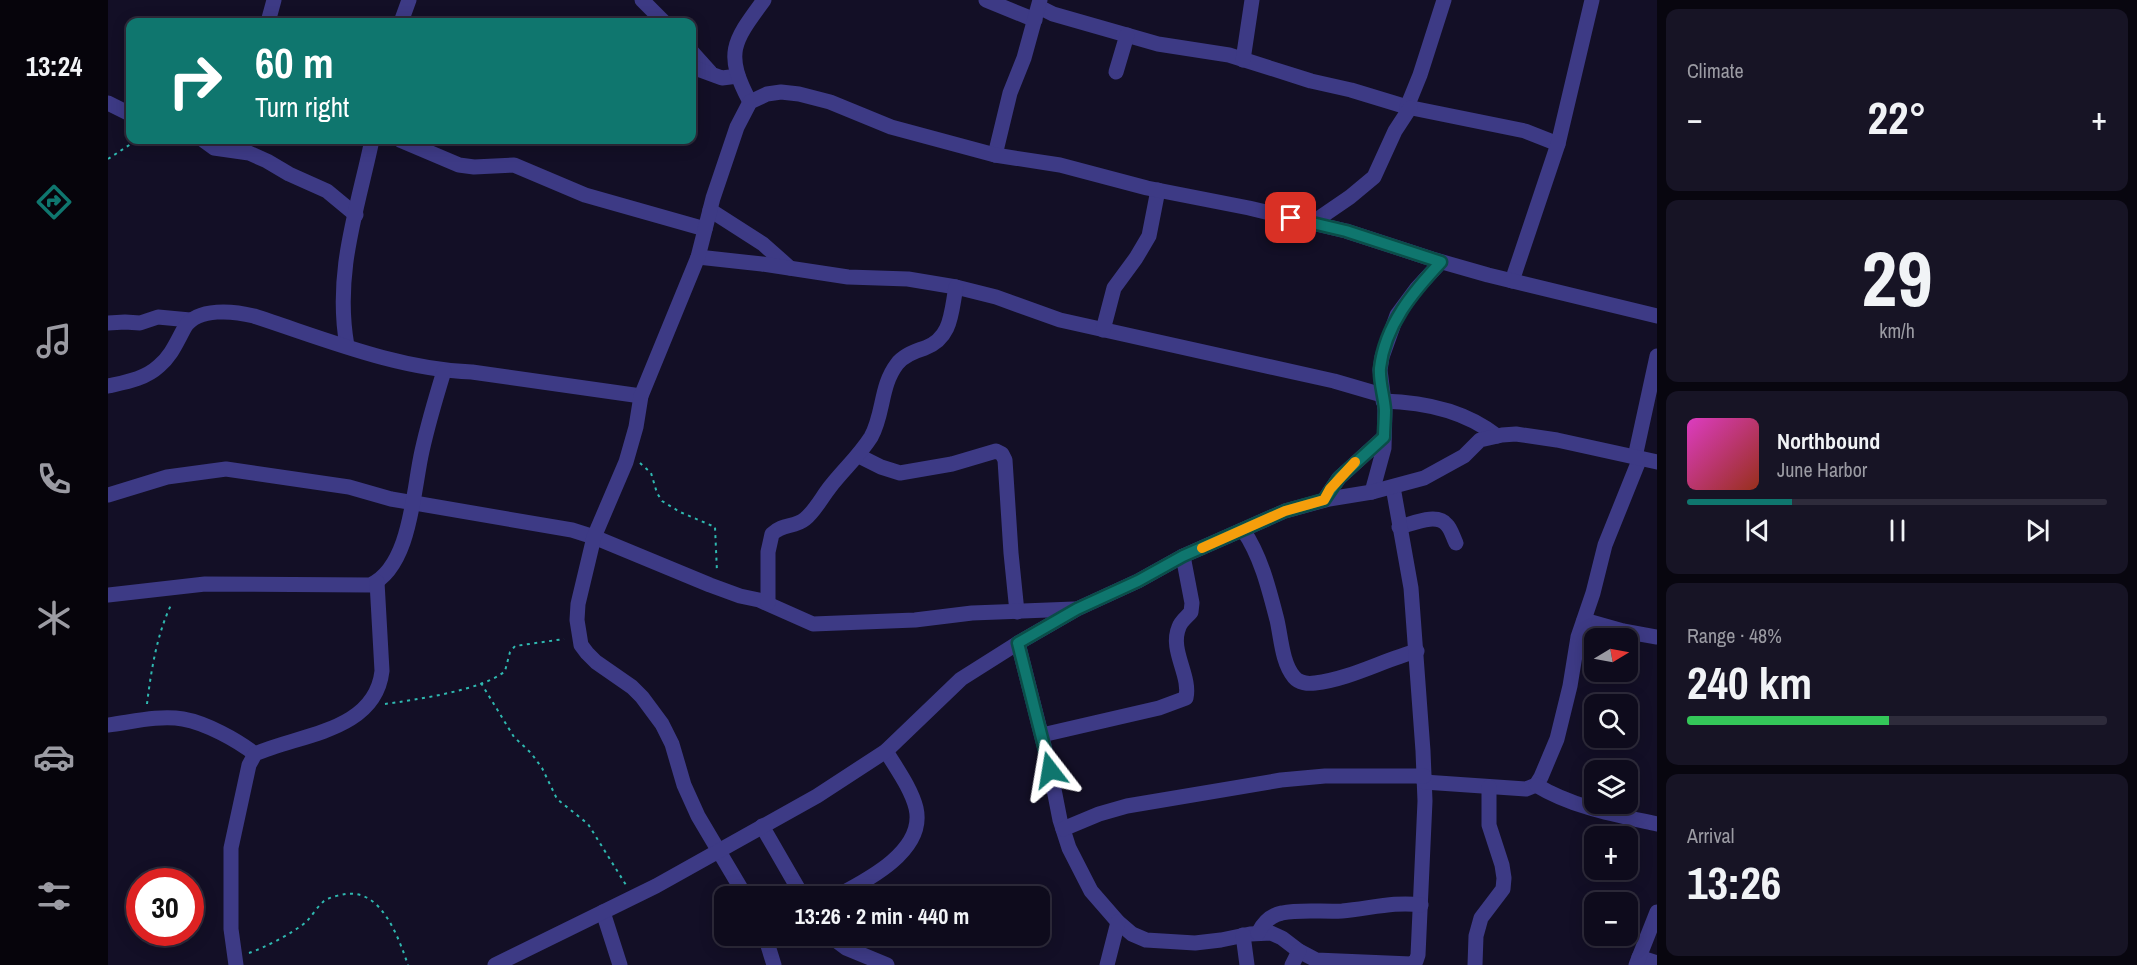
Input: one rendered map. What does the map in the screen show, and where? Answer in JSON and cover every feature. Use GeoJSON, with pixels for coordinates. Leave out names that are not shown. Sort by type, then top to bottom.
{"type":"FeatureCollection","features":[{"type":"Feature","properties":{"kind":"street"},"geometry":{"type":"LineString","coordinates":[[269,18],[273,0]]}},
{"type":"Feature","properties":{"kind":"street"},"geometry":{"type":"LineString","coordinates":[[402,18],[409,0]]}},
{"type":"Feature","properties":{"kind":"street"},"geometry":{"type":"LineString","coordinates":[[642,0],[660,18]]}},
{"type":"Feature","properties":{"kind":"street"},"geometry":{"type":"LineString","coordinates":[[750,102],[738,76],[734,51],[738,39],[764,0]]}},
{"type":"Feature","properties":{"kind":"street"},"geometry":{"type":"LineString","coordinates":[[986,0],[1038,9],[1158,44],[1229,55],[1408,107],[1525,131],[1558,144]]}},
{"type":"Feature","properties":{"kind":"street"},"geometry":{"type":"LineString","coordinates":[[1243,60],[1252,0]]}},
{"type":"Feature","properties":{"kind":"street"},"geometry":{"type":"LineString","coordinates":[[1312,223],[1374,177],[1408,107],[1444,0]]}},
{"type":"Feature","properties":{"kind":"street"},"geometry":{"type":"LineString","coordinates":[[1512,281],[1558,144],[1592,0]]}},
{"type":"Feature","properties":{"kind":"street"},"geometry":{"type":"LineString","coordinates":[[995,155],[1010,93],[1024,58],[1038,9]]}},
{"type":"Feature","properties":{"kind":"street"},"geometry":{"type":"LineString","coordinates":[[1116,72],[1127,35]]}},
{"type":"Feature","properties":{"kind":"street"},"geometry":{"type":"LineString","coordinates":[[696,57],[713,76]]}},
{"type":"Feature","properties":{"kind":"street"},"geometry":{"type":"LineString","coordinates":[[696,70],[722,78],[738,76]]}},
{"type":"Feature","properties":{"kind":"street"},"geometry":{"type":"LineString","coordinates":[[739,886],[698,816],[688,794],[672,744],[662,724],[632,687],[587,653],[581,645],[577,632],[578,604],[594,537],[628,454],[636,427],[641,396],[698,257],[710,210],[737,127],[750,102],[767,94],[781,92],[799,94],[831,102],[891,127],[995,155],[1060,165],[1158,190],[1346,231],[1441,262],[1657,316]]}},
{"type":"Feature","properties":{"kind":"street"},"geometry":{"type":"LineString","coordinates":[[108,103],[126,112]]}},
{"type":"Feature","properties":{"kind":"street"},"geometry":{"type":"LineString","coordinates":[[207,144],[214,148],[241,145],[289,174],[327,191],[356,215]]}},
{"type":"Feature","properties":{"kind":"street"},"geometry":{"type":"LineString","coordinates":[[347,346],[343,325],[343,281],[346,255],[371,144]]}},
{"type":"Feature","properties":{"kind":"street"},"geometry":{"type":"LineString","coordinates":[[409,144],[459,165],[474,167],[514,165],[585,195],[705,229]]}},
{"type":"Feature","properties":{"kind":"street"},"geometry":{"type":"LineString","coordinates":[[1103,330],[1114,288],[1149,236],[1158,190]]}},
{"type":"Feature","properties":{"kind":"street"},"geometry":{"type":"LineString","coordinates":[[710,210],[763,244],[790,268]]}},
{"type":"Feature","properties":{"kind":"street"},"geometry":{"type":"LineString","coordinates":[[698,257],[848,277],[908,279],[956,287],[996,297],[1060,320],[1334,381],[1383,398],[1429,405],[1455,412],[1484,425],[1497,436]]}},
{"type":"Feature","properties":{"kind":"street"},"geometry":{"type":"LineString","coordinates":[[1372,492],[1379,470],[1384,437],[1380,370],[1397,315],[1417,288],[1441,262]]}},
{"type":"Feature","properties":{"kind":"street"},"geometry":{"type":"LineString","coordinates":[[768,603],[768,552],[772,534],[784,525],[796,524],[807,518],[831,485],[859,456],[873,434],[890,374],[899,361],[942,338],[950,322],[956,287]]}},
{"type":"Feature","properties":{"kind":"street"},"geometry":{"type":"LineString","coordinates":[[108,323],[125,321],[140,323],[158,317],[190,320],[198,316],[220,312],[238,312],[388,359],[444,371],[472,372],[641,396]]}},
{"type":"Feature","properties":{"kind":"street"},"geometry":{"type":"LineString","coordinates":[[108,386],[144,376],[159,367],[169,357],[190,320]]}},
{"type":"Feature","properties":{"kind":"street"},"geometry":{"type":"LineString","coordinates":[[1063,829],[1127,806],[1281,780],[1325,776],[1424,779],[1526,789],[1536,785],[1557,739],[1570,686],[1578,638],[1605,545],[1638,458],[1657,356]]}},
{"type":"Feature","properties":{"kind":"street"},"geometry":{"type":"LineString","coordinates":[[108,596],[205,584],[370,585],[377,582],[390,569],[406,531],[422,451],[444,371]]}},
{"type":"Feature","properties":{"kind":"street"},"geometry":{"type":"LineString","coordinates":[[495,965],[635,897],[817,796],[886,751],[961,678],[1077,609],[1138,581],[1183,556],[1285,511],[1424,478],[1464,456],[1480,440],[1497,436],[1516,434],[1537,437],[1657,462]]}},
{"type":"Feature","properties":{"kind":"street"},"geometry":{"type":"LineString","coordinates":[[1324,500],[1339,478],[1384,437]]}},
{"type":"Feature","properties":{"kind":"street"},"geometry":{"type":"LineString","coordinates":[[859,456],[900,473],[952,464],[996,451],[1002,454],[1005,460],[1017,612]]}},
{"type":"Feature","properties":{"kind":"street"},"geometry":{"type":"LineString","coordinates":[[108,495],[167,477],[226,469],[349,487],[392,499],[549,525],[594,537],[718,588],[768,603],[813,624],[866,623],[972,613],[1077,609]]}},
{"type":"Feature","properties":{"kind":"street"},"geometry":{"type":"LineString","coordinates":[[1018,643],[1069,848],[1091,891],[1118,922],[1132,934],[1146,940],[1195,943],[1271,933],[1282,938],[1296,958],[1419,963],[1424,779],[1411,588],[1393,487]]}},
{"type":"Feature","properties":{"kind":"street"},"geometry":{"type":"LineString","coordinates":[[1399,527],[1434,519],[1442,520],[1448,525],[1456,543]]}},
{"type":"Feature","properties":{"kind":"street"},"geometry":{"type":"LineString","coordinates":[[1243,530],[1255,547],[1288,665],[1299,682],[1315,683],[1344,676],[1417,651]]}},
{"type":"Feature","properties":{"kind":"street"},"geometry":{"type":"LineString","coordinates":[[1042,735],[1159,708],[1186,698],[1187,687],[1177,640],[1180,624],[1191,612],[1192,603],[1183,556]]}},
{"type":"Feature","properties":{"kind":"street"},"geometry":{"type":"LineString","coordinates":[[235,961],[231,929],[231,848],[247,774],[255,754],[340,724],[367,707],[381,682],[382,672],[377,582]]}},
{"type":"Feature","properties":{"kind":"street"},"geometry":{"type":"LineString","coordinates":[[1584,620],[1623,631],[1657,637]]}},
{"type":"Feature","properties":{"kind":"street"},"geometry":{"type":"LineString","coordinates":[[108,725],[177,718],[189,720],[236,741],[255,754]]}},
{"type":"Feature","properties":{"kind":"street"},"geometry":{"type":"LineString","coordinates":[[856,886],[876,875],[907,847],[915,831],[916,809],[886,751]]}},
{"type":"Feature","properties":{"kind":"street"},"geometry":{"type":"LineString","coordinates":[[1536,785],[1551,794],[1586,807],[1657,824]]}},
{"type":"Feature","properties":{"kind":"street"},"geometry":{"type":"LineString","coordinates":[[1475,965],[1476,936],[1481,918],[1503,889],[1504,878],[1489,825],[1489,787]]}},
{"type":"Feature","properties":{"kind":"street"},"geometry":{"type":"LineString","coordinates":[[762,826],[797,886]]}},
{"type":"Feature","properties":{"kind":"street"},"geometry":{"type":"LineString","coordinates":[[1258,933],[1271,917],[1281,913],[1343,911],[1402,903],[1421,905]]}},
{"type":"Feature","properties":{"kind":"street"},"geometry":{"type":"LineString","coordinates":[[603,912],[620,965]]}},
{"type":"Feature","properties":{"kind":"street"},"geometry":{"type":"LineString","coordinates":[[1657,912],[1638,961],[1657,963]]}},
{"type":"Feature","properties":{"kind":"street"},"geometry":{"type":"LineString","coordinates":[[1107,965],[1118,922]]}},
{"type":"Feature","properties":{"kind":"street"},"geometry":{"type":"LineString","coordinates":[[1243,935],[1247,965]]}},
{"type":"Feature","properties":{"kind":"street"},"geometry":{"type":"LineString","coordinates":[[768,946],[774,965]]}},
{"type":"Feature","properties":{"kind":"street"},"geometry":{"type":"LineString","coordinates":[[843,946],[886,965]]}},
{"type":"Feature","properties":{"kind":"path"},"geometry":{"type":"LineString","coordinates":[[108,159],[131,144]]}},
{"type":"Feature","properties":{"kind":"path"},"geometry":{"type":"LineString","coordinates":[[628,454],[651,473],[657,494],[662,501],[687,516],[714,527],[718,588]]}},
{"type":"Feature","properties":{"kind":"path"},"geometry":{"type":"LineString","coordinates":[[148,720],[150,678],[166,615],[180,587]]}},
{"type":"Feature","properties":{"kind":"path"},"geometry":{"type":"LineString","coordinates":[[367,707],[439,694],[481,683],[505,671],[510,651],[514,646],[568,638],[577,632]]}},
{"type":"Feature","properties":{"kind":"path"},"geometry":{"type":"LineString","coordinates":[[481,683],[514,737],[531,753],[542,768],[557,799],[588,824],[635,897]]}},
{"type":"Feature","properties":{"kind":"path"},"geometry":{"type":"LineString","coordinates":[[235,961],[300,926],[327,900],[341,895],[358,894],[372,901],[390,922],[401,942],[408,965]]}},
{"type":"Feature","properties":{"kind":"slow traffic"},"geometry":{"type":"LineString","coordinates":[[1202,548],[1285,511],[1324,500],[1330,489],[1355,462]]}},
{"type":"Feature","properties":{"kind":"route"},"geometry":{"type":"LineString","coordinates":[[1050,770],[1018,643],[1077,609],[1138,581],[1183,556],[1285,511],[1324,500],[1339,478],[1384,437],[1385,410],[1380,370],[1382,357],[1397,315],[1417,288],[1441,262],[1346,231],[1291,218]]}}]}
